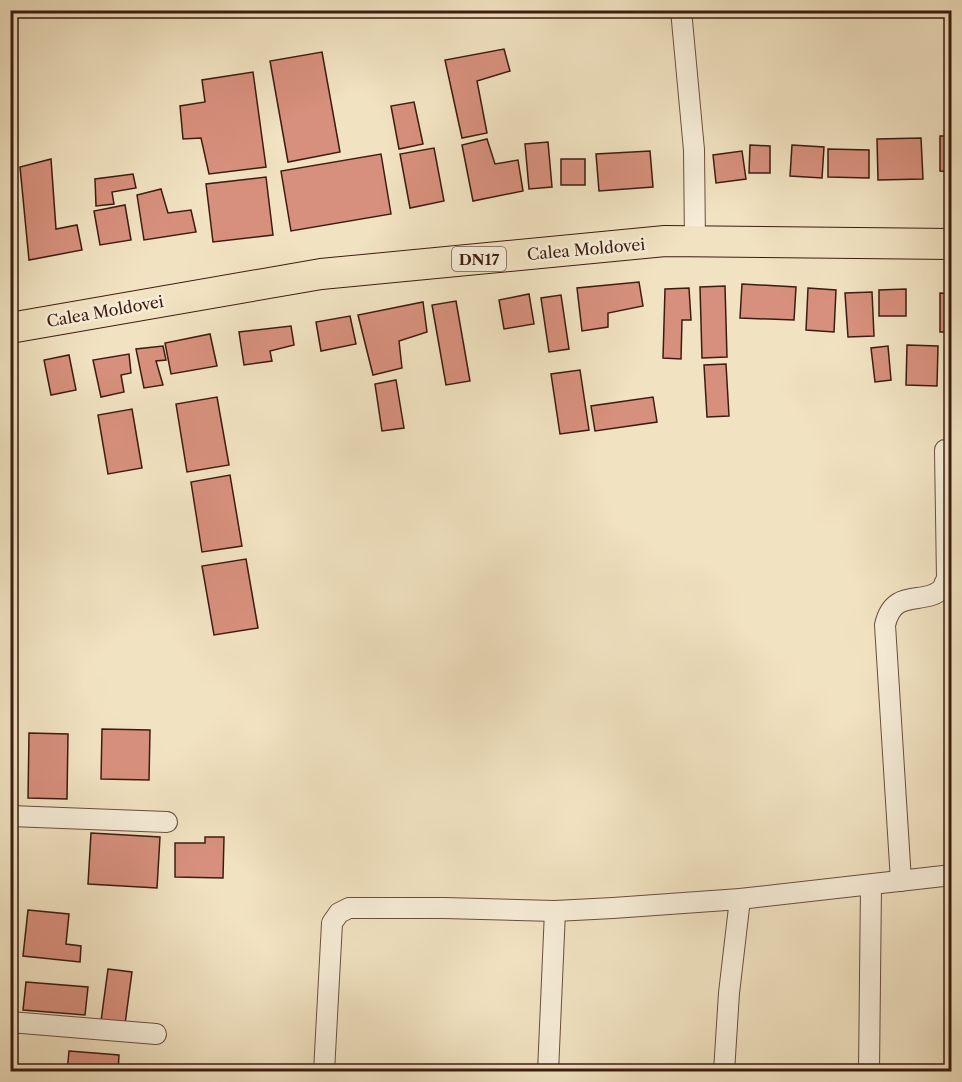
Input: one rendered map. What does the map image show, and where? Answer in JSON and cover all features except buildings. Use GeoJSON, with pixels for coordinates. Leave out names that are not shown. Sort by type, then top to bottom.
{"type":"FeatureCollection","features":[{"type":"Feature","properties":{"kind":"highway","name":"Calea Moldovei"},"geometry":{"type":"LineString","coordinates":[[10,328],[321,274],[665,242],[951,244]]}},
{"type":"Feature","properties":{"kind":"street"},"geometry":{"type":"LineString","coordinates":[[681,10],[694,150],[695,242]]}},
{"type":"Feature","properties":{"kind":"street"},"geometry":{"type":"LineString","coordinates":[[901,881],[885,625],[891,611],[900,602],[936,592],[943,587],[947,579],[945,450]]}},
{"type":"Feature","properties":{"kind":"street"},"geometry":{"type":"LineString","coordinates":[[10,816],[167,822]]}},
{"type":"Feature","properties":{"kind":"street"},"geometry":{"type":"LineString","coordinates":[[324,1071],[332,923],[339,913],[349,908],[555,910],[675,905],[951,875]]}},
{"type":"Feature","properties":{"kind":"street"},"geometry":{"type":"LineString","coordinates":[[869,1071],[872,885]]}},
{"type":"Feature","properties":{"kind":"street"},"geometry":{"type":"LineString","coordinates":[[724,1071],[729,993],[740,899]]}},
{"type":"Feature","properties":{"kind":"street"},"geometry":{"type":"LineString","coordinates":[[548,1071],[555,910]]}},
{"type":"Feature","properties":{"kind":"street"},"geometry":{"type":"LineString","coordinates":[[10,1022],[156,1034]]}}]}
